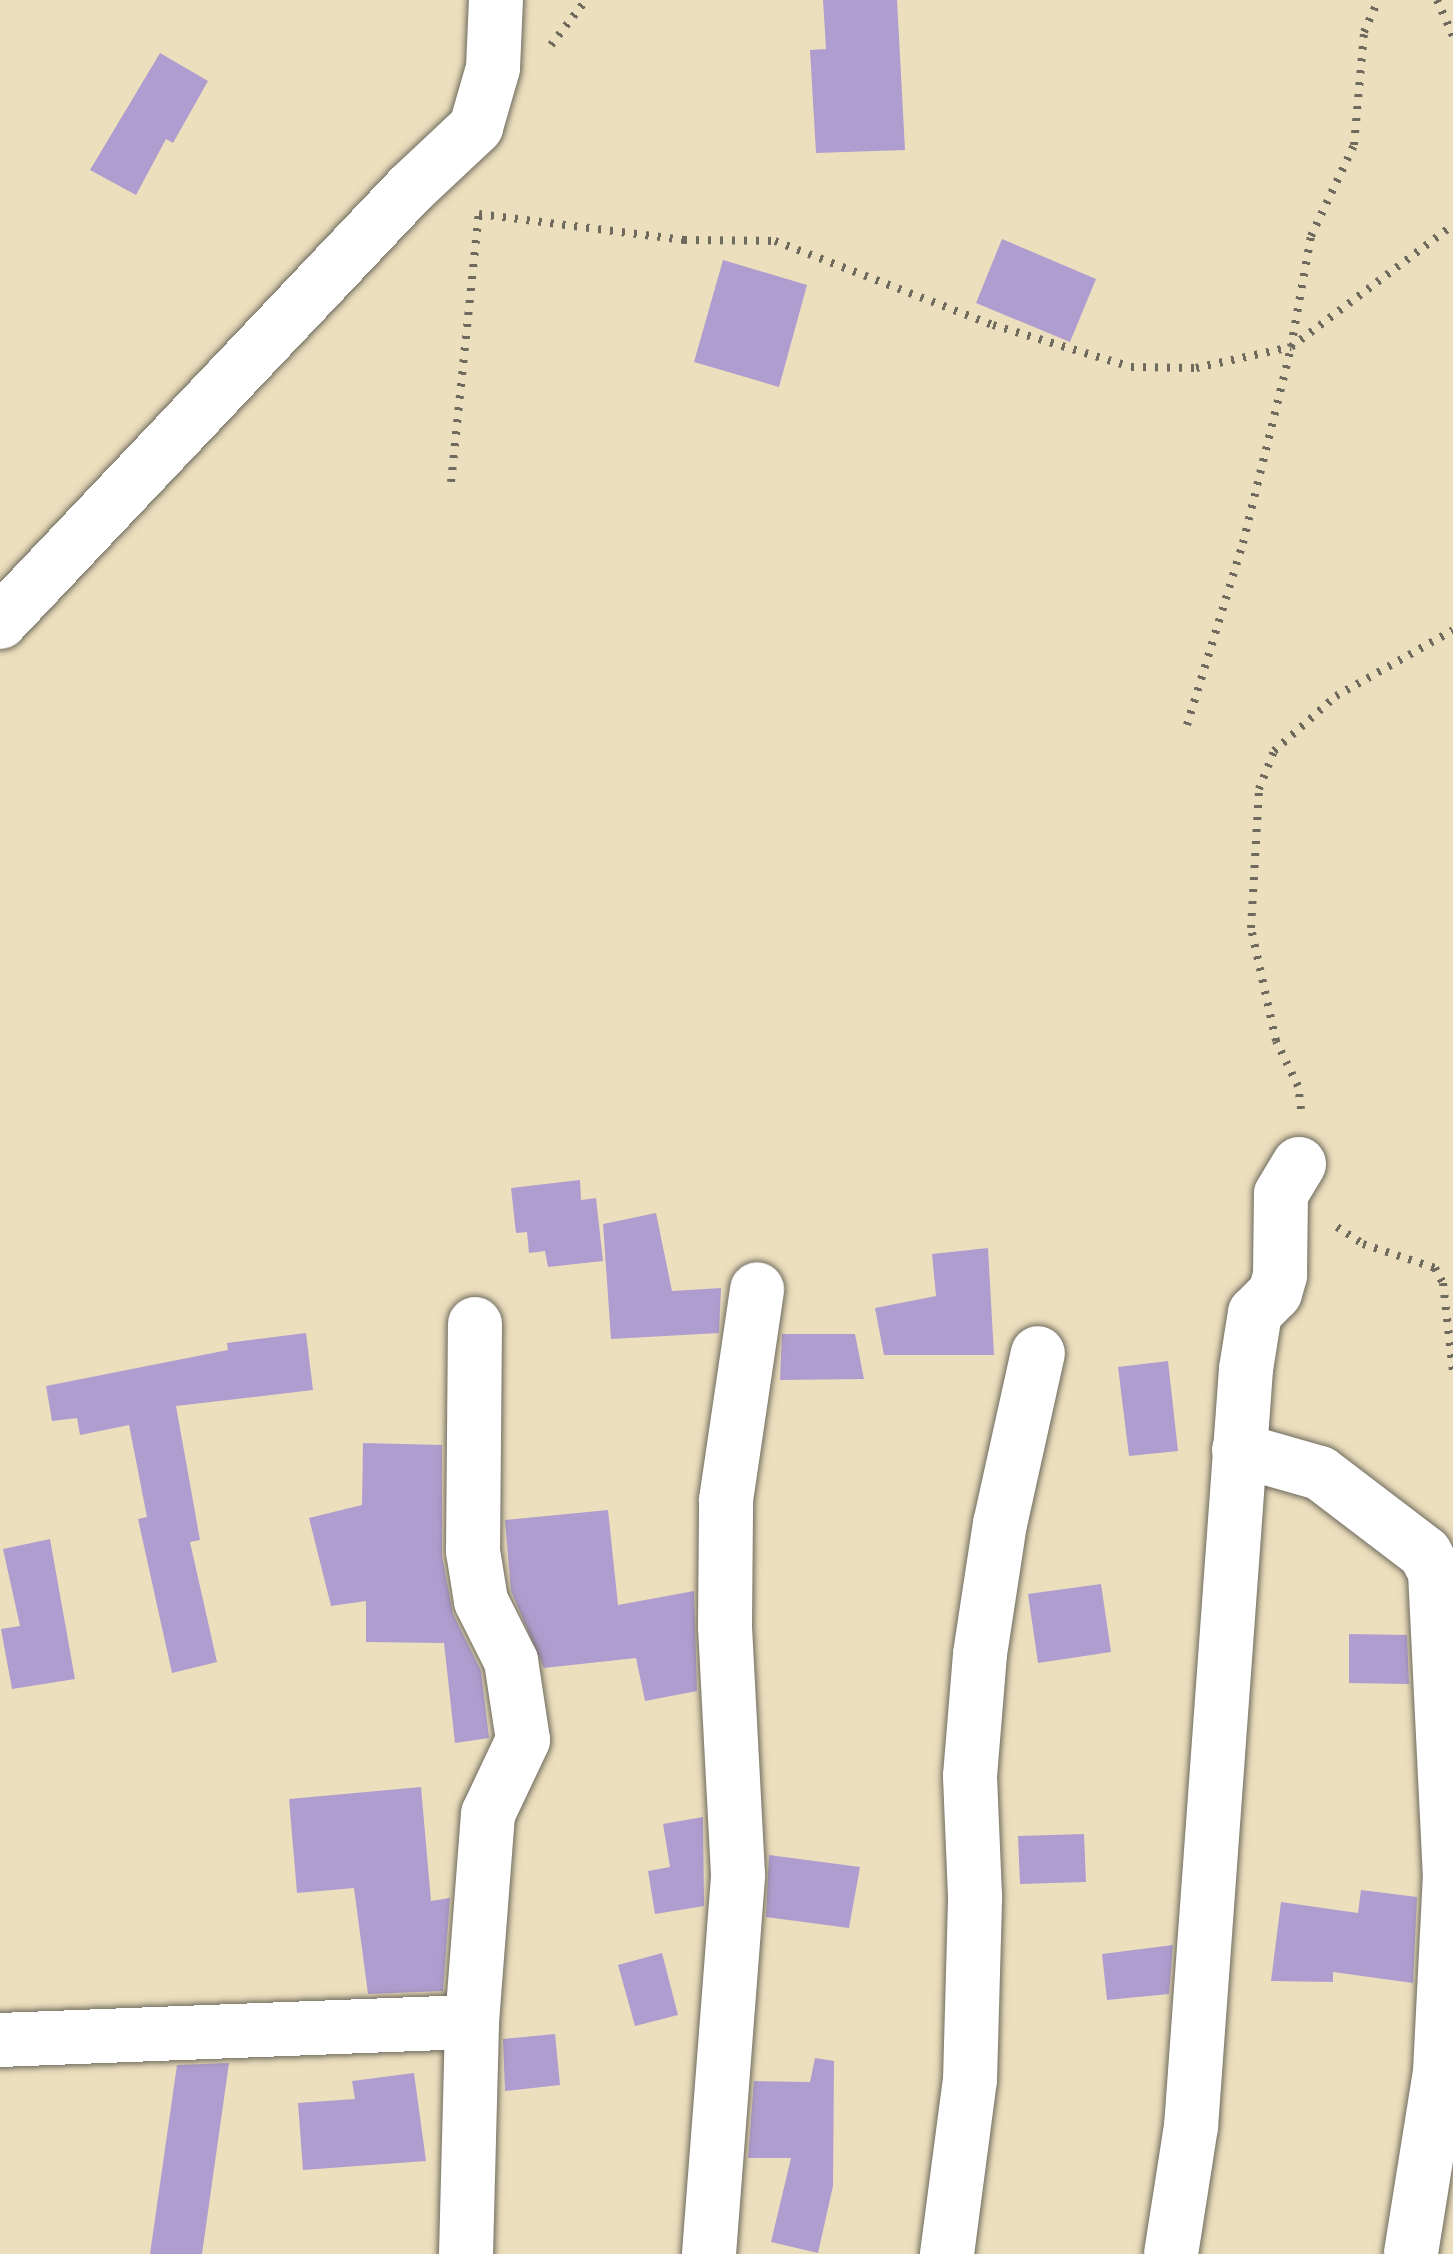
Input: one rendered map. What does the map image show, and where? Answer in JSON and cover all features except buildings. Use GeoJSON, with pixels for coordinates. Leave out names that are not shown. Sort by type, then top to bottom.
{"type":"FeatureCollection","features":[{"type":"Feature","properties":{"kind":"street"},"geometry":{"type":"LineString","coordinates":[[0,622],[410,189],[476,127],[494,68],[496,0]]}},
{"type":"Feature","properties":{"kind":"street"},"geometry":{"type":"LineString","coordinates":[[1171,2254],[1191,2127],[1252,1325],[1255,1313],[1275,1293],[1281,1195],[1300,1163]]}},
{"type":"Feature","properties":{"kind":"street"},"geometry":{"type":"LineString","coordinates":[[709,2254],[738,1875],[725,1626],[726,1500],[757,1289]]}},
{"type":"Feature","properties":{"kind":"street"},"geometry":{"type":"LineString","coordinates":[[466,2254],[472,2023],[488,1814],[524,1740],[511,1661],[481,1601],[473,1551],[475,1324]]}},
{"type":"Feature","properties":{"kind":"street"},"geometry":{"type":"LineString","coordinates":[[947,2254],[970,2080],[975,1896],[970,1776],[980,1654],[1000,1524],[1038,1353]]}},
{"type":"Feature","properties":{"kind":"street"},"geometry":{"type":"LineString","coordinates":[[1239,1450],[1320,1473],[1425,1553],[1436,1572],[1450,1874],[1440,2072],[1412,2254]]}},
{"type":"Feature","properties":{"kind":"street"},"geometry":{"type":"LineString","coordinates":[[0,2039],[472,2023]]}},
{"type":"Feature","properties":{"kind":"path"},"geometry":{"type":"LineString","coordinates":[[1437,0],[1453,36]]}},
{"type":"Feature","properties":{"kind":"path"},"geometry":{"type":"LineString","coordinates":[[1187,724],[1243,543],[1291,347],[1311,236],[1354,146],[1364,32],[1374,2]]}},
{"type":"Feature","properties":{"kind":"path"},"geometry":{"type":"LineString","coordinates":[[451,482],[479,214],[476,127]]}},
{"type":"Feature","properties":{"kind":"path"},"geometry":{"type":"LineString","coordinates":[[479,214],[684,240],[775,241],[993,325],[1131,368],[1196,368],[1291,347],[1453,225]]}},
{"type":"Feature","properties":{"kind":"path"},"geometry":{"type":"LineString","coordinates":[[1453,630],[1336,696],[1274,751],[1259,789],[1251,928],[1276,1041],[1298,1086],[1300,1163],[1344,1236],[1435,1268],[1443,1283],[1453,1372]]}}]}
